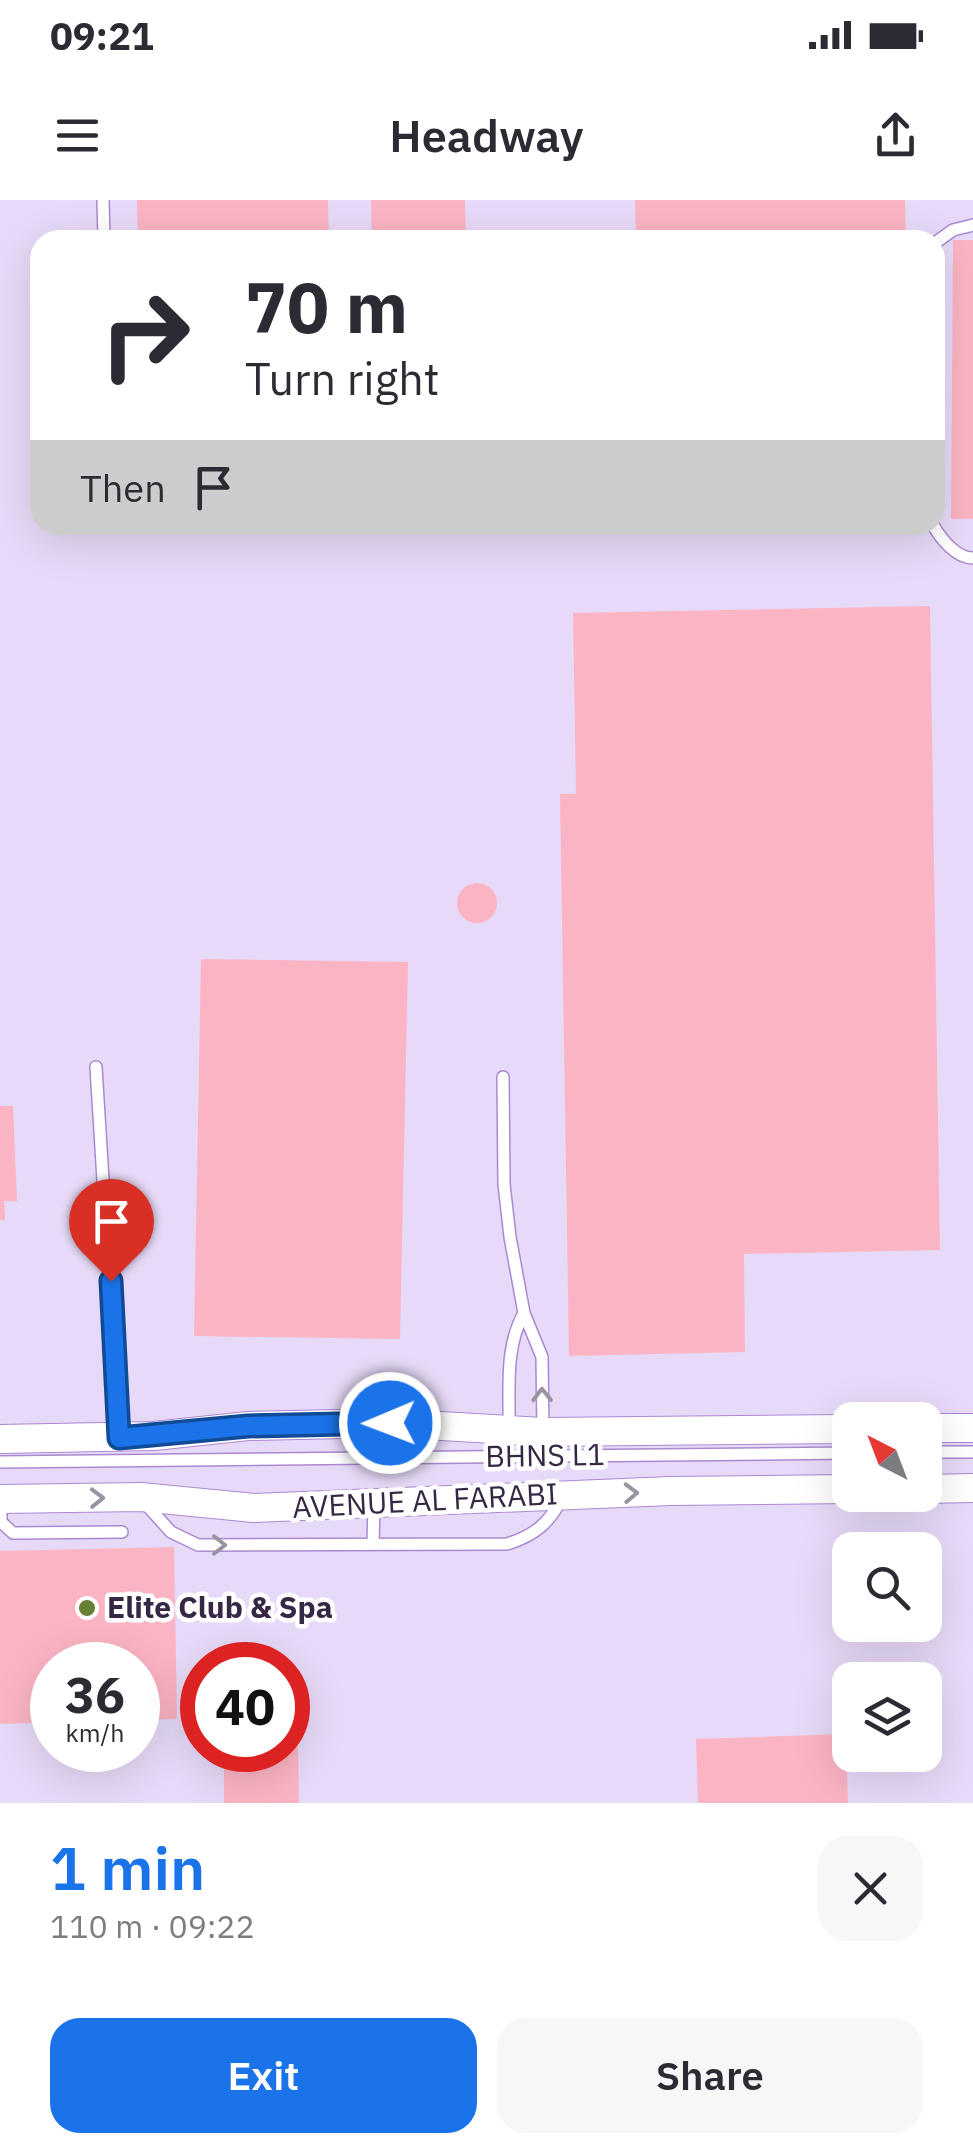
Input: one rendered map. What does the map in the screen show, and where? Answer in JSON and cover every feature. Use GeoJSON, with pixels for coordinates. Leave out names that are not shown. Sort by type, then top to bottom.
{"type":"FeatureCollection","features":[{"type":"Feature","properties":{"kind":"street","name":"AVENUE AL FARABI"},"geometry":{"type":"LineString","coordinates":[[0,1440],[119,1438],[248,1426],[390,1423],[543,1432],[832,1429]]}},
{"type":"Feature","properties":{"kind":"street"},"geometry":{"type":"LineString","coordinates":[[942,1428],[973,1428]]}},
{"type":"Feature","properties":{"kind":"street"},"geometry":{"type":"LineString","coordinates":[[942,1489],[973,1488]]}},
{"type":"Feature","properties":{"kind":"street","name":"AVENUE AL FARABI"},"geometry":{"type":"LineString","coordinates":[[0,1499],[141,1497],[254,1508],[563,1495],[832,1490]]}},
{"type":"Feature","properties":{"kind":"lane"},"geometry":{"type":"LineString","coordinates":[[104,200],[104,230]]}},
{"type":"Feature","properties":{"kind":"lane"},"geometry":{"type":"LineString","coordinates":[[945,235],[973,225]]}},
{"type":"Feature","properties":{"kind":"lane"},"geometry":{"type":"LineString","coordinates":[[941,535],[951,548],[965,558],[973,558]]}},
{"type":"Feature","properties":{"kind":"lane"},"geometry":{"type":"LineString","coordinates":[[96,1067],[119,1438]]}},
{"type":"Feature","properties":{"kind":"lane"},"geometry":{"type":"LineString","coordinates":[[503,1077],[504,1184],[524,1313],[542,1357],[543,1432]]}},
{"type":"Feature","properties":{"kind":"lane"},"geometry":{"type":"LineString","coordinates":[[508,1431],[510,1357],[516,1326],[524,1313]]}},
{"type":"Feature","properties":{"kind":"lane"},"geometry":{"type":"LineString","coordinates":[[942,1450],[973,1450]]}},
{"type":"Feature","properties":{"kind":"lane","name":"BHNS L1"},"geometry":{"type":"LineString","coordinates":[[0,1460],[832,1451]]}},
{"type":"Feature","properties":{"kind":"lane"},"geometry":{"type":"LineString","coordinates":[[141,1497],[171,1532],[198,1545],[507,1544],[522,1540],[547,1522],[563,1495]]}},
{"type":"Feature","properties":{"kind":"lane"},"geometry":{"type":"LineString","coordinates":[[0,1499],[1,1522],[13,1533],[122,1532]]}},
{"type":"Feature","properties":{"kind":"lane"},"geometry":{"type":"LineString","coordinates":[[374,1504],[374,1544]]}},
{"type":"Feature","properties":{"kind":"building"},"geometry":{"type":"Polygon","coordinates":[[[137,200],[328,200],[329,230],[138,230],[137,200]]]}},
{"type":"Feature","properties":{"kind":"building"},"geometry":{"type":"Polygon","coordinates":[[[371,200],[465,200],[466,230],[372,230],[371,200]]]}},
{"type":"Feature","properties":{"kind":"building"},"geometry":{"type":"Polygon","coordinates":[[[635,200],[905,200],[906,230],[636,230],[635,200]]]}},
{"type":"Feature","properties":{"kind":"building"},"geometry":{"type":"Polygon","coordinates":[[[953,240],[973,240],[973,519],[951,519],[953,240]]]}},
{"type":"Feature","properties":{"kind":"building"},"geometry":{"type":"Polygon","coordinates":[[[930,606],[940,1250],[744,1254],[745,1352],[569,1356],[560,794],[576,794],[573,613],[930,606]]]}},
{"type":"Feature","properties":{"kind":"building"},"geometry":{"type":"Polygon","coordinates":[[[477,883],[491,889],[497,903],[491,917],[477,923],[463,917],[457,903],[463,889],[477,883]]]}},
{"type":"Feature","properties":{"kind":"building"},"geometry":{"type":"Polygon","coordinates":[[[201,959],[408,962],[400,1339],[194,1336],[201,959]]]}},
{"type":"Feature","properties":{"kind":"building"},"geometry":{"type":"Polygon","coordinates":[[[0,1106],[13,1106],[17,1201],[4,1201],[5,1220],[0,1220],[0,1106]]]}},
{"type":"Feature","properties":{"kind":"building","name":"Elite Club & Spa"},"geometry":{"type":"Polygon","coordinates":[[[174,1547],[177,1719],[160,1719],[160,1642],[30,1642],[30,1723],[0,1724],[0,1551],[174,1547]]]}},
{"type":"Feature","properties":{"kind":"building"},"geometry":{"type":"Polygon","coordinates":[[[832,1734],[832,1772],[847,1772],[848,1803],[698,1803],[696,1739],[832,1734]]]}},
{"type":"Feature","properties":{"kind":"building"},"geometry":{"type":"Polygon","coordinates":[[[224,1772],[298,1772],[299,1803],[224,1803],[224,1772]]]}},
{"type":"Feature","properties":{"kind":"place","name":"Elite Club & Spa"},"geometry":{"type":"Point","coordinates":[87,1608]}},
{"type":"Feature","properties":{"kind":"route"},"geometry":{"type":"LineString","coordinates":[[111,1281],[119,1438],[248,1426],[390,1423]]}}]}
